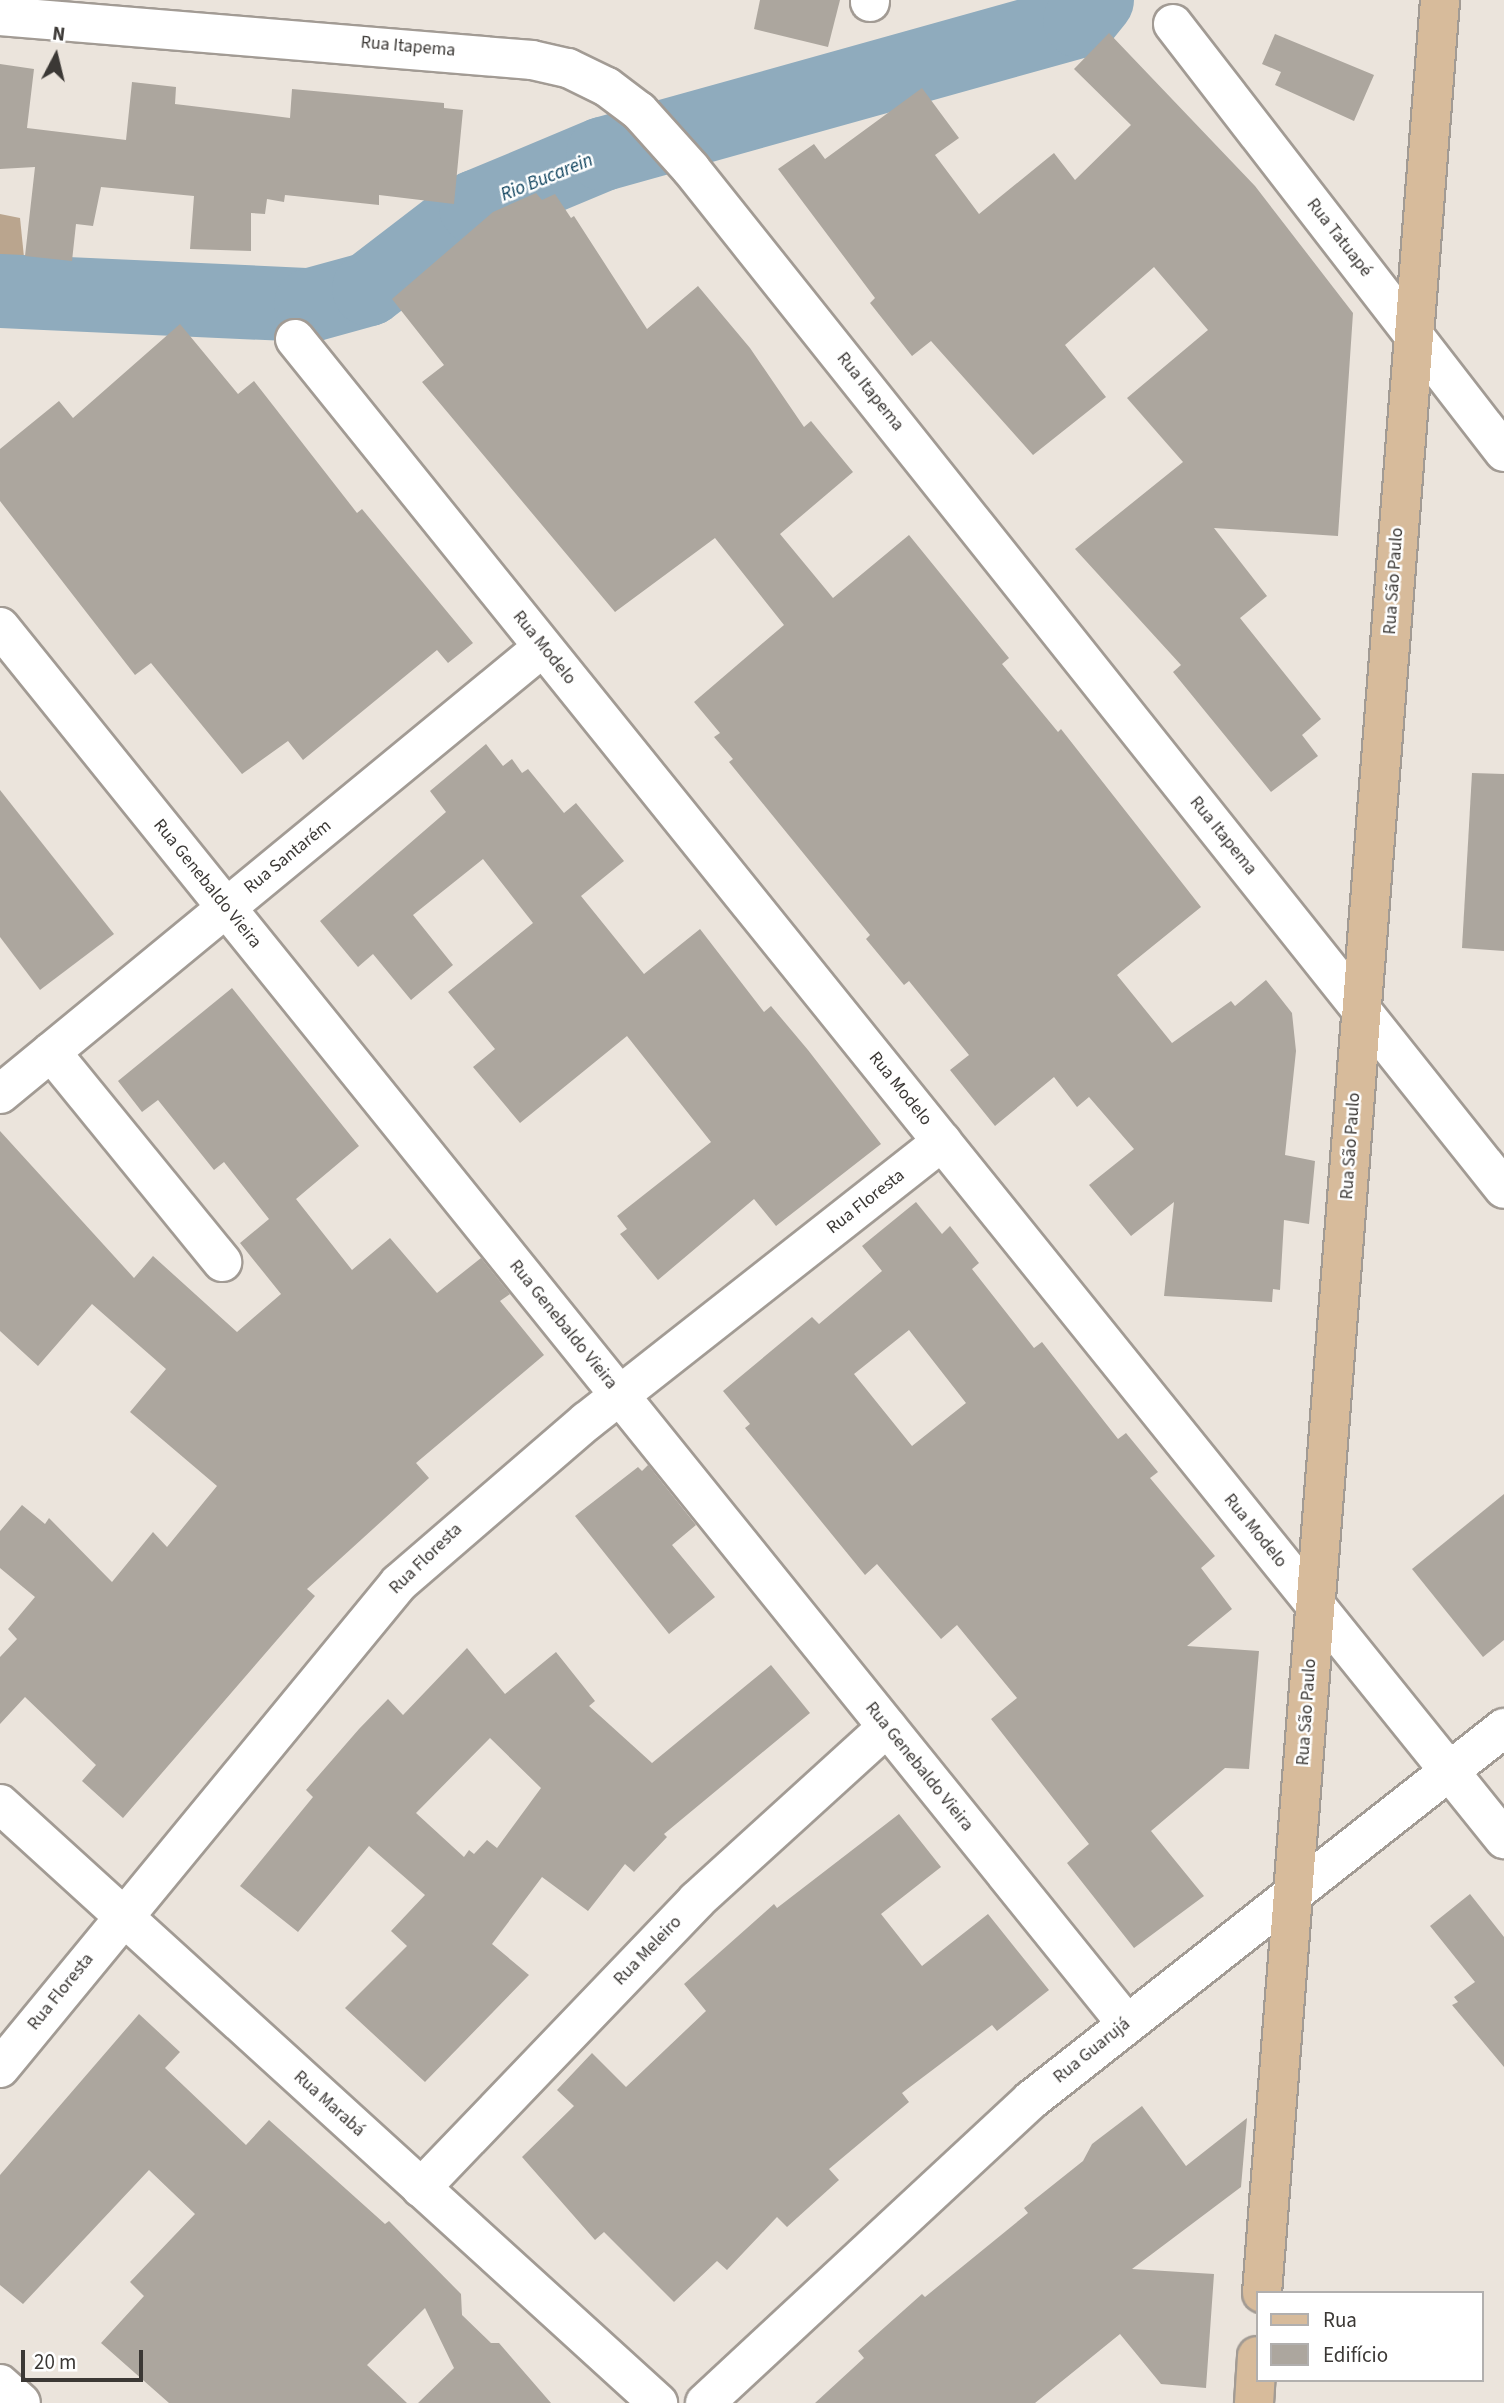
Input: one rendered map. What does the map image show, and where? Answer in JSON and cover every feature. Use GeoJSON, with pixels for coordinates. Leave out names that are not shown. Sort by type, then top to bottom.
{"type":"FeatureCollection","features":[{"type":"Feature","properties":{"kind":"main road","name":"Rua São Paulo"},"geometry":{"type":"LineString","coordinates":[[1262,2291],[1440,0]]}},
{"type":"Feature","properties":{"kind":"main road"},"geometry":{"type":"LineString","coordinates":[[1254,2403],[1256,2372]]}},
{"type":"Feature","properties":{"kind":"street","name":"Rua Itapema"},"geometry":{"type":"LineString","coordinates":[[0,16],[186,15],[532,60],[568,68],[607,88],[639,111],[691,169],[1504,1189]]}},
{"type":"Feature","properties":{"kind":"street","name":"Rua Tatuapé"},"geometry":{"type":"LineString","coordinates":[[1173,24],[1504,452]]}},
{"type":"Feature","properties":{"kind":"street","name":"Rua Modelo"},"geometry":{"type":"LineString","coordinates":[[295,339],[1504,1839]]}},
{"type":"Feature","properties":{"kind":"street","name":"Rua Genebaldo Vieira"},"geometry":{"type":"LineString","coordinates":[[0,627],[1126,2024]]}},
{"type":"Feature","properties":{"kind":"street","name":"Rua Santarém"},"geometry":{"type":"LineString","coordinates":[[0,1094],[543,647]]}},
{"type":"Feature","properties":{"kind":"street"},"geometry":{"type":"LineString","coordinates":[[51,1052],[222,1262]]}},
{"type":"Feature","properties":{"kind":"street","name":"Rua Floresta"},"geometry":{"type":"LineString","coordinates":[[0,2068],[399,1583],[444,1539],[619,1395],[943,1142]]}},
{"type":"Feature","properties":{"kind":"street","name":"Rua Meleiro"},"geometry":{"type":"LineString","coordinates":[[421,2188],[696,1900],[887,1727]]}},
{"type":"Feature","properties":{"kind":"street","name":"Rua Guarujá"},"geometry":{"type":"LineString","coordinates":[[705,2403],[993,2133],[1126,2024],[1504,1728]]}},
{"type":"Feature","properties":{"kind":"street","name":"Rua Marabá"},"geometry":{"type":"LineString","coordinates":[[0,1804],[658,2403]]}},
{"type":"Feature","properties":{"kind":"street"},"geometry":{"type":"LineString","coordinates":[[0,2384],[21,2403]]}},
{"type":"Feature","properties":{"kind":"shaded area"},"geometry":{"type":"Polygon","coordinates":[[[0,214],[20,218],[26,277],[0,276],[0,214]]]}},
{"type":"Feature","properties":{"kind":"building"},"geometry":{"type":"Polygon","coordinates":[[[760,0],[840,0],[828,47],[754,29],[760,0]]]}},
{"type":"Feature","properties":{"kind":"building"},"geometry":{"type":"Polygon","coordinates":[[[1109,33],[1255,186],[1353,313],[1338,536],[1214,528],[1267,596],[1240,618],[1321,719],[1302,735],[1318,756],[1271,792],[1173,672],[1181,665],[1075,549],[1183,462],[1127,398],[1208,330],[1154,267],[1065,345],[1106,397],[1033,455],[931,341],[912,356],[870,303],[875,298],[778,169],[814,144],[825,159],[922,88],[959,138],[935,155],[979,214],[1054,153],[1075,180],[1131,125],[1074,69],[1109,33]]]}},
{"type":"Feature","properties":{"kind":"building"},"geometry":{"type":"Polygon","coordinates":[[[1275,34],[1374,75],[1354,121],[1275,85],[1281,72],[1262,64],[1275,34]]]}},
{"type":"Feature","properties":{"kind":"building"},"geometry":{"type":"Polygon","coordinates":[[[0,64],[34,69],[27,128],[126,140],[132,82],[176,87],[175,104],[290,118],[292,89],[444,103],[444,108],[463,110],[454,204],[379,195],[379,205],[285,195],[284,202],[267,199],[265,214],[251,213],[251,251],[190,249],[194,196],[101,187],[93,226],[76,224],[72,261],[25,256],[35,167],[0,169],[0,64]]]}},
{"type":"Feature","properties":{"kind":"building"},"geometry":{"type":"Polygon","coordinates":[[[536,193],[542,200],[555,194],[571,218],[574,216],[647,329],[698,286],[750,348],[804,427],[811,421],[853,472],[780,534],[833,598],[909,535],[1009,658],[1002,664],[1058,732],[1061,729],[1201,907],[1117,975],[1172,1043],[1231,1001],[1235,1006],[1266,980],[1292,1013],[1296,1051],[1285,1155],[1315,1161],[1309,1224],[1284,1220],[1280,1290],[1273,1289],[1272,1302],[1164,1296],[1174,1202],[1131,1236],[1089,1185],[1134,1149],[1089,1097],[1077,1107],[1054,1077],[995,1126],[950,1070],[969,1055],[909,981],[904,985],[866,939],[870,935],[729,762],[733,759],[714,737],[720,733],[694,702],[784,625],[715,538],[615,612],[422,382],[444,365],[392,299],[493,212],[536,193]]]}},
{"type":"Feature","properties":{"kind":"building"},"geometry":{"type":"Polygon","coordinates":[[[180,324],[238,394],[254,381],[357,513],[362,509],[473,643],[448,663],[437,650],[303,760],[288,741],[242,774],[151,663],[135,675],[0,501],[0,449],[59,401],[73,418],[180,324]]]}},
{"type":"Feature","properties":{"kind":"building"},"geometry":{"type":"Polygon","coordinates":[[[486,744],[503,766],[512,759],[522,773],[528,769],[564,813],[576,803],[624,861],[581,896],[644,974],[700,929],[764,1012],[771,1006],[881,1144],[776,1226],[754,1199],[658,1280],[620,1234],[627,1229],[617,1216],[711,1142],[627,1036],[520,1123],[473,1067],[495,1049],[448,992],[533,923],[483,859],[413,915],[453,965],[411,1000],[373,954],[358,967],[320,921],[446,812],[430,791],[486,744]]]}},
{"type":"Feature","properties":{"kind":"building"},"geometry":{"type":"Polygon","coordinates":[[[1472,773],[1504,774],[1504,951],[1462,948],[1472,773]]]}},
{"type":"Feature","properties":{"kind":"building"},"geometry":{"type":"Polygon","coordinates":[[[0,790],[114,934],[40,990],[0,937],[0,790]]]}},
{"type":"Feature","properties":{"kind":"building"},"geometry":{"type":"Polygon","coordinates":[[[232,988],[359,1146],[296,1199],[352,1270],[390,1238],[437,1293],[481,1258],[510,1294],[500,1301],[544,1355],[416,1463],[429,1478],[307,1589],[315,1596],[123,1818],[82,1781],[96,1765],[25,1697],[0,1724],[0,1657],[17,1639],[8,1629],[35,1597],[0,1568],[0,1531],[22,1505],[45,1524],[49,1518],[112,1582],[153,1532],[167,1547],[217,1486],[130,1412],[166,1369],[92,1304],[38,1366],[0,1331],[0,1131],[134,1278],[153,1256],[237,1332],[281,1294],[240,1243],[269,1219],[224,1162],[214,1170],[158,1100],[142,1112],[118,1081],[232,988]]]}},
{"type":"Feature","properties":{"kind":"building"},"geometry":{"type":"Polygon","coordinates":[[[916,1202],[942,1234],[950,1226],[979,1263],[972,1269],[1034,1348],[1042,1342],[1118,1439],[1126,1433],[1158,1472],[1150,1478],[1215,1556],[1201,1568],[1232,1609],[1187,1646],[1259,1651],[1249,1769],[1225,1768],[1151,1831],[1204,1896],[1134,1948],[1067,1863],[1089,1844],[991,1719],[1017,1698],[957,1625],[941,1639],[877,1564],[865,1575],[745,1428],[750,1424],[723,1391],[812,1317],[819,1324],[882,1271],[862,1246],[916,1202]],[[909,1330],[854,1374],[912,1446],[966,1403],[909,1330]]]}},
{"type":"Feature","properties":{"kind":"building"},"geometry":{"type":"Polygon","coordinates":[[[648,1465],[696,1525],[672,1545],[715,1597],[669,1634],[575,1516],[638,1467],[642,1471],[648,1465]]]}},
{"type":"Feature","properties":{"kind":"building"},"geometry":{"type":"Polygon","coordinates":[[[1504,1494],[1504,1640],[1483,1657],[1412,1569],[1504,1494]]]}},
{"type":"Feature","properties":{"kind":"building"},"geometry":{"type":"Polygon","coordinates":[[[467,1648],[505,1694],[556,1652],[595,1701],[589,1706],[652,1763],[771,1665],[810,1713],[664,1834],[667,1837],[634,1872],[625,1864],[588,1911],[542,1877],[492,1944],[529,1975],[425,2082],[345,2008],[407,1946],[391,1931],[425,1895],[369,1846],[298,1932],[240,1886],[313,1797],[306,1790],[359,1729],[388,1699],[403,1715],[467,1648]],[[490,1738],[416,1813],[464,1857],[469,1850],[474,1854],[487,1840],[497,1848],[541,1788],[490,1738]]]}},
{"type":"Feature","properties":{"kind":"building"},"geometry":{"type":"Polygon","coordinates":[[[899,1814],[941,1867],[881,1914],[922,1966],[988,1914],[1049,1990],[997,2031],[992,2025],[902,2093],[909,2102],[829,2169],[839,2180],[787,2227],[777,2217],[727,2270],[717,2261],[674,2302],[604,2232],[595,2240],[522,2157],[574,2106],[557,2090],[592,2053],[626,2087],[706,2011],[684,1984],[774,1904],[777,1908],[899,1814]]]}},
{"type":"Feature","properties":{"kind":"building"},"geometry":{"type":"Polygon","coordinates":[[[1470,1894],[1504,1937],[1504,2067],[1452,2005],[1458,2002],[1454,1997],[1475,1982],[1430,1926],[1470,1894]]]}},
{"type":"Feature","properties":{"kind":"building"},"geometry":{"type":"Polygon","coordinates":[[[139,2014],[180,2052],[165,2068],[246,2145],[269,2120],[385,2224],[389,2221],[461,2294],[462,2315],[491,2343],[499,2343],[551,2403],[418,2403],[454,2368],[425,2308],[367,2365],[407,2403],[169,2403],[101,2343],[144,2296],[130,2282],[195,2214],[149,2170],[23,2304],[0,2285],[0,2175],[139,2014]]]}},
{"type":"Feature","properties":{"kind":"building"},"geometry":{"type":"Polygon","coordinates":[[[1142,2106],[1186,2166],[1247,2118],[1241,2187],[1132,2269],[1214,2274],[1206,2388],[1161,2384],[1120,2334],[1035,2403],[815,2403],[864,2358],[858,2351],[922,2294],[925,2297],[1028,2213],[1024,2208],[1083,2161],[1092,2144],[1142,2106]]]}},
{"type":"Feature","properties":{"kind":"waterway","name":"Rio Bucarein"},"geometry":{"type":"LineString","coordinates":[[0,291],[311,305],[369,289],[476,207],[603,154],[1080,21],[1097,0]]}}]}
